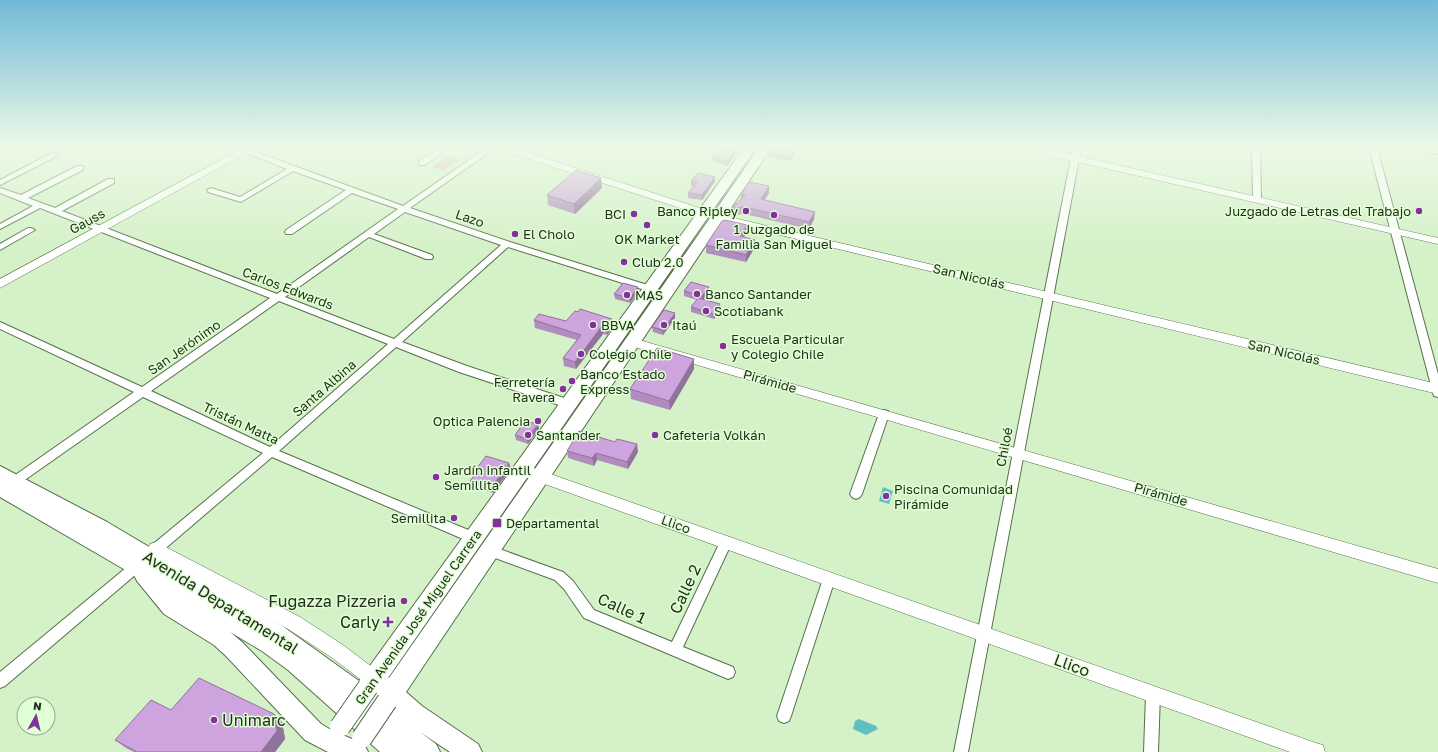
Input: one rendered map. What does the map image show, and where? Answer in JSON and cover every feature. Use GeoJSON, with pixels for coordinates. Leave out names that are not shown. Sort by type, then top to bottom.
{"type":"FeatureCollection","features":[{"type":"Feature","properties":{"kind":"main road","name":"Gran Avenida José Miguel Carrera"},"geometry":{"type":"LineString","coordinates":[[331,740],[725,183]]}},
{"type":"Feature","properties":{"kind":"main road","name":"Gran Avenida José Miguel Carrera"},"geometry":{"type":"LineString","coordinates":[[356,748],[741,183]]}},
{"type":"Feature","properties":{"kind":"main road"},"geometry":{"type":"LineString","coordinates":[[614,341],[632,342]]}},
{"type":"Feature","properties":{"kind":"main road","name":"Avenida Departamental"},"geometry":{"type":"LineString","coordinates":[[5,481],[100,528],[274,632],[345,683],[390,723],[428,752]]}},
{"type":"Feature","properties":{"kind":"main road","name":"Avenida Departamental"},"geometry":{"type":"LineString","coordinates":[[5,481],[137,566],[250,632],[274,648],[316,680],[380,738],[400,752]]}},
{"type":"Feature","properties":{"kind":"main road"},"geometry":{"type":"LineString","coordinates":[[100,528],[156,549]]}},
{"type":"Feature","properties":{"kind":"main road"},"geometry":{"type":"LineString","coordinates":[[137,566],[171,607],[221,638],[234,649],[313,732],[331,740],[356,748]]}},
{"type":"Feature","properties":{"kind":"main road"},"geometry":{"type":"LineString","coordinates":[[371,683],[470,752]]}},
{"type":"Feature","properties":{"kind":"street"},"geometry":{"type":"LineString","coordinates":[[22,198],[51,183]]}},
{"type":"Feature","properties":{"kind":"street"},"geometry":{"type":"LineString","coordinates":[[56,211],[107,183]]}},
{"type":"Feature","properties":{"kind":"street","name":"Gauss"},"geometry":{"type":"LineString","coordinates":[[0,284],[184,183]]}},
{"type":"Feature","properties":{"kind":"street"},"geometry":{"type":"LineString","coordinates":[[210,190],[241,200],[268,183]]}},
{"type":"Feature","properties":{"kind":"street","name":"Lazo"},"geometry":{"type":"LineString","coordinates":[[333,183],[507,244],[651,289]]}},
{"type":"Feature","properties":{"kind":"street","name":"San Jerónimo"},"geometry":{"type":"LineString","coordinates":[[5,481],[142,392],[441,183]]}},
{"type":"Feature","properties":{"kind":"street","name":"San Nicolás"},"geometry":{"type":"LineString","coordinates":[[618,183],[718,217],[1048,295],[1438,390]]}},
{"type":"Feature","properties":{"kind":"street","name":"Chiloé"},"geometry":{"type":"LineString","coordinates":[[961,752],[1017,452],[1070,183]]}},
{"type":"Feature","properties":{"kind":"street"},"geometry":{"type":"LineString","coordinates":[[1192,183],[1257,200],[1438,241]]}},
{"type":"Feature","properties":{"kind":"street"},"geometry":{"type":"LineString","coordinates":[[1257,183],[1257,200]]}},
{"type":"Feature","properties":{"kind":"street"},"geometry":{"type":"LineString","coordinates":[[1382,183],[1438,390]]}},
{"type":"Feature","properties":{"kind":"street","name":"Carlos Edwards"},"geometry":{"type":"LineString","coordinates":[[0,190],[395,344],[484,377],[569,404]]}},
{"type":"Feature","properties":{"kind":"street"},"geometry":{"type":"LineString","coordinates":[[289,232],[351,190]]}},
{"type":"Feature","properties":{"kind":"street"},"geometry":{"type":"LineString","coordinates":[[0,226],[40,205]]}},
{"type":"Feature","properties":{"kind":"street"},"geometry":{"type":"LineString","coordinates":[[0,247],[31,230]]}},
{"type":"Feature","properties":{"kind":"street"},"geometry":{"type":"LineString","coordinates":[[368,234],[429,257]]}},
{"type":"Feature","properties":{"kind":"street","name":"Santa Albina"},"geometry":{"type":"LineString","coordinates":[[156,549],[271,452],[507,244]]}},
{"type":"Feature","properties":{"kind":"street","name":"Tristán Matta"},"geometry":{"type":"LineString","coordinates":[[0,325],[271,452],[474,538]]}},
{"type":"Feature","properties":{"kind":"street","name":"Pirámide"},"geometry":{"type":"LineString","coordinates":[[632,342],[1017,452],[1438,576]]}},
{"type":"Feature","properties":{"kind":"street"},"geometry":{"type":"LineString","coordinates":[[856,494],[884,414]]}},
{"type":"Feature","properties":{"kind":"street","name":"Llico"},"geometry":{"type":"LineString","coordinates":[[522,470],[1316,752]]}},
{"type":"Feature","properties":{"kind":"street","name":"Calle 2"},"geometry":{"type":"LineString","coordinates":[[675,650],[726,542]]}},
{"type":"Feature","properties":{"kind":"street","name":"Avenida Departamental"},"geometry":{"type":"LineString","coordinates":[[156,549],[294,623],[331,648],[371,683]]}},
{"type":"Feature","properties":{"kind":"street","name":"Calle 1"},"geometry":{"type":"LineString","coordinates":[[491,551],[560,576],[569,583],[582,606],[589,614],[728,672]]}},
{"type":"Feature","properties":{"kind":"street"},"geometry":{"type":"LineString","coordinates":[[0,681],[137,566]]}},
{"type":"Feature","properties":{"kind":"street"},"geometry":{"type":"LineString","coordinates":[[784,716],[829,579]]}},
{"type":"Feature","properties":{"kind":"street"},"geometry":{"type":"LineString","coordinates":[[1151,752],[1153,694]]}},
{"type":"Feature","properties":{"kind":"water","name":"Piscina Comunidad Pirámide"},"geometry":{"type":"Polygon","coordinates":[[[883,487],[893,491],[889,504],[879,501],[883,487]]]}},
{"type":"Feature","properties":{"kind":"water"},"geometry":{"type":"Polygon","coordinates":[[[859,719],[876,726],[878,729],[866,735],[853,729],[855,721],[859,719]]]}},
{"type":"Feature","properties":{"kind":"building"},"geometry":{"type":"Polygon","coordinates":[[[561,183],[596,183],[574,204],[547,195],[561,183]]]}},
{"type":"Feature","properties":{"kind":"building"},"geometry":{"type":"Polygon","coordinates":[[[696,183],[711,183],[702,195],[688,193],[696,183]]]}},
{"type":"Feature","properties":{"kind":"building"},"geometry":{"type":"Polygon","coordinates":[[[748,183],[769,186],[761,199],[815,212],[809,222],[744,207],[732,208],[745,195],[741,194],[748,183]]]}},
{"type":"Feature","properties":{"kind":"building"},"geometry":{"type":"Polygon","coordinates":[[[725,220],[747,225],[740,236],[755,240],[746,255],[706,245],[722,221],[725,220]]]}},
{"type":"Feature","properties":{"kind":"building"},"geometry":{"type":"Polygon","coordinates":[[[691,282],[709,287],[702,296],[684,291],[691,282]]]}},
{"type":"Feature","properties":{"kind":"building"},"geometry":{"type":"Polygon","coordinates":[[[623,283],[638,287],[630,298],[614,294],[623,283]]]}},
{"type":"Feature","properties":{"kind":"building"},"geometry":{"type":"Polygon","coordinates":[[[698,298],[720,304],[714,314],[691,307],[698,298]]]}},
{"type":"Feature","properties":{"kind":"building"},"geometry":{"type":"Polygon","coordinates":[[[580,309],[612,319],[606,328],[602,326],[575,362],[563,358],[581,335],[534,320],[539,314],[566,321],[575,311],[578,312],[580,309]]]}},
{"type":"Feature","properties":{"kind":"building"},"geometry":{"type":"Polygon","coordinates":[[[664,310],[675,313],[663,330],[652,327],[664,310]]]}},
{"type":"Feature","properties":{"kind":"building"},"geometry":{"type":"Polygon","coordinates":[[[657,348],[694,359],[669,401],[630,389],[657,348]]]}},
{"type":"Feature","properties":{"kind":"building"},"geometry":{"type":"Polygon","coordinates":[[[525,421],[538,424],[527,439],[515,435],[525,421]]]}},
{"type":"Feature","properties":{"kind":"building"},"geometry":{"type":"Polygon","coordinates":[[[579,431],[615,442],[617,439],[637,444],[627,462],[596,453],[592,458],[567,451],[579,431]]]}},
{"type":"Feature","properties":{"kind":"building"},"geometry":{"type":"Polygon","coordinates":[[[486,456],[509,463],[491,488],[470,481],[486,456]]]}},
{"type":"Feature","properties":{"kind":"building","name":"Unimarc"},"geometry":{"type":"Polygon","coordinates":[[[199,678],[274,714],[277,731],[261,752],[137,752],[115,740],[151,700],[171,710],[199,678]]]}},
{"type":"Feature","properties":{"kind":"place","name":"Banco Ripley"},"geometry":{"type":"Point","coordinates":[746,211]}},
{"type":"Feature","properties":{"kind":"place","name":"Juzgado de Letras del Trabajo"},"geometry":{"type":"Point","coordinates":[1419,211]}},
{"type":"Feature","properties":{"kind":"place","name":"BCI"},"geometry":{"type":"Point","coordinates":[634,214]}},
{"type":"Feature","properties":{"kind":"place","name":"1 Juzgado de Familia San Miguel"},"geometry":{"type":"Point","coordinates":[774,215]}},
{"type":"Feature","properties":{"kind":"place","name":"OK Market"},"geometry":{"type":"Point","coordinates":[647,225]}},
{"type":"Feature","properties":{"kind":"place","name":"El Cholo"},"geometry":{"type":"Point","coordinates":[515,234]}},
{"type":"Feature","properties":{"kind":"place","name":"Club 2.0"},"geometry":{"type":"Point","coordinates":[624,262]}},
{"type":"Feature","properties":{"kind":"place","name":"Banco Santander"},"geometry":{"type":"Point","coordinates":[697,294]}},
{"type":"Feature","properties":{"kind":"place","name":"MAS"},"geometry":{"type":"Point","coordinates":[627,295]}},
{"type":"Feature","properties":{"kind":"place","name":"Scotiabank"},"geometry":{"type":"Point","coordinates":[706,311]}},
{"type":"Feature","properties":{"kind":"place","name":"BBVA"},"geometry":{"type":"Point","coordinates":[593,325]}},
{"type":"Feature","properties":{"kind":"place","name":"Itaú"},"geometry":{"type":"Point","coordinates":[664,325]}},
{"type":"Feature","properties":{"kind":"place","name":"Escuela Particular y Colegio Chile"},"geometry":{"type":"Point","coordinates":[723,346]}},
{"type":"Feature","properties":{"kind":"place","name":"Colegio Chile"},"geometry":{"type":"Point","coordinates":[581,354]}},
{"type":"Feature","properties":{"kind":"place","name":"Banco Estado Express"},"geometry":{"type":"Point","coordinates":[572,381]}},
{"type":"Feature","properties":{"kind":"place","name":"Ferretería Ravera"},"geometry":{"type":"Point","coordinates":[563,389]}},
{"type":"Feature","properties":{"kind":"place","name":"Optica Palencia"},"geometry":{"type":"Point","coordinates":[538,421]}},
{"type":"Feature","properties":{"kind":"place","name":"Santander"},"geometry":{"type":"Point","coordinates":[528,435]}},
{"type":"Feature","properties":{"kind":"place","name":"Cafeteria Volkán"},"geometry":{"type":"Point","coordinates":[655,435]}},
{"type":"Feature","properties":{"kind":"place","name":"Jardín Infantil Semillita"},"geometry":{"type":"Point","coordinates":[436,477]}},
{"type":"Feature","properties":{"kind":"place","name":"Piscina Comunidad Pirámide"},"geometry":{"type":"Point","coordinates":[886,496]}},
{"type":"Feature","properties":{"kind":"place","name":"Semillita"},"geometry":{"type":"Point","coordinates":[454,518]}},
{"type":"Feature","properties":{"kind":"place","name":"Departamental"},"geometry":{"type":"Point","coordinates":[497,523]}},
{"type":"Feature","properties":{"kind":"place","name":"Fugazza Pizzeria"},"geometry":{"type":"Point","coordinates":[404,601]}},
{"type":"Feature","properties":{"kind":"place","name":"Carly"},"geometry":{"type":"Point","coordinates":[388,622]}},
{"type":"Feature","properties":{"kind":"place","name":"Unimarc"},"geometry":{"type":"Point","coordinates":[214,720]}}]}
